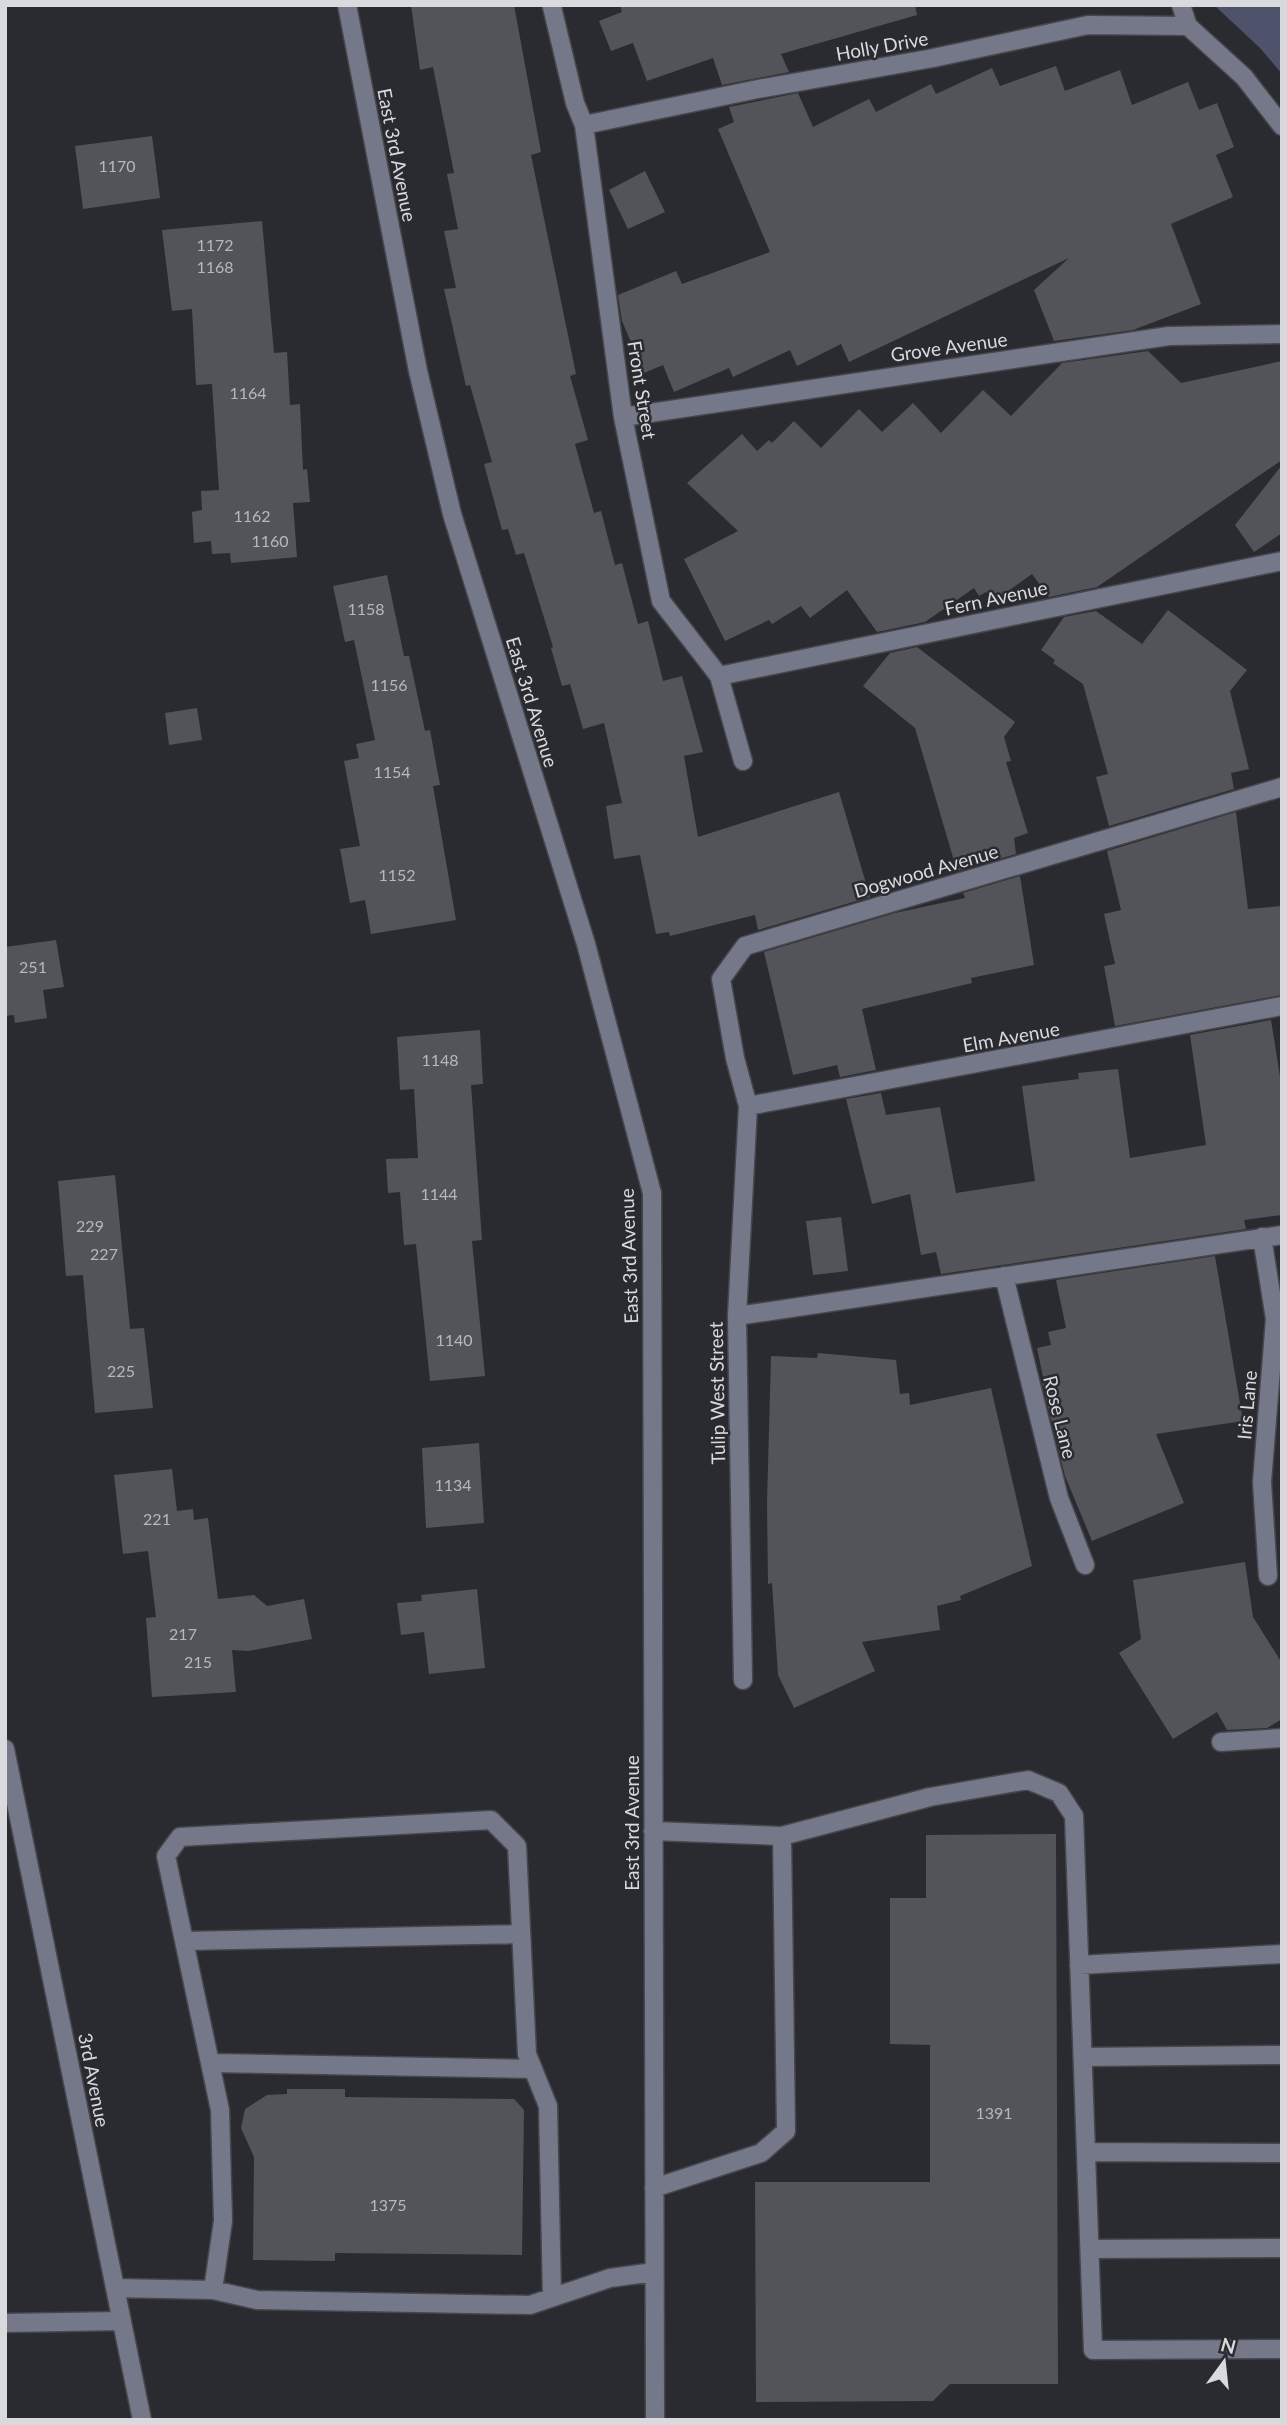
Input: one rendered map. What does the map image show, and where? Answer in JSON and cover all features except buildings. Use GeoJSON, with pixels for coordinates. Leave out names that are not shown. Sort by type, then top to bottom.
{"type":"FeatureCollection","features":[{"type":"Feature","properties":{"kind":"street","name":"East 3rd Avenue"},"geometry":{"type":"LineString","coordinates":[[347,5],[418,371],[452,514],[586,944],[652,1193],[654,2420]]}},
{"type":"Feature","properties":{"kind":"street"},"geometry":{"type":"LineString","coordinates":[[1181,5],[1188,26],[1244,77],[1282,126]]}},
{"type":"Feature","properties":{"kind":"street","name":"Front Street"},"geometry":{"type":"LineString","coordinates":[[552,7],[575,103],[584,125],[623,417],[662,601],[719,676],[743,761]]}},
{"type":"Feature","properties":{"kind":"street","name":"Holly Drive"},"geometry":{"type":"LineString","coordinates":[[584,125],[758,89],[933,58],[1088,25],[1188,26]]}},
{"type":"Feature","properties":{"kind":"street","name":"Grove Avenue"},"geometry":{"type":"LineString","coordinates":[[623,417],[1169,336],[1282,334]]}},
{"type":"Feature","properties":{"kind":"street","name":"Fern Avenue"},"geometry":{"type":"LineString","coordinates":[[719,676],[1282,561]]}},
{"type":"Feature","properties":{"kind":"street","name":"Dogwood Avenue"},"geometry":{"type":"LineString","coordinates":[[748,1106],[735,1058],[721,979],[745,946],[1282,787]]}},
{"type":"Feature","properties":{"kind":"street","name":"Elm Avenue"},"geometry":{"type":"LineString","coordinates":[[748,1106],[1282,1006]]}},
{"type":"Feature","properties":{"kind":"street","name":"Tulip West Street"},"geometry":{"type":"LineString","coordinates":[[743,1680],[737,1315],[748,1106]]}},
{"type":"Feature","properties":{"kind":"street"},"geometry":{"type":"LineString","coordinates":[[737,1315],[1282,1235]]}},
{"type":"Feature","properties":{"kind":"street","name":"Iris Lane"},"geometry":{"type":"LineString","coordinates":[[1262,1237],[1275,1319],[1262,1482],[1268,1576]]}},
{"type":"Feature","properties":{"kind":"street","name":"Rose Lane"},"geometry":{"type":"LineString","coordinates":[[1004,1276],[1059,1498],[1085,1564]]}},
{"type":"Feature","properties":{"kind":"street"},"geometry":{"type":"LineString","coordinates":[[1221,1742],[1282,1738]]}},
{"type":"Feature","properties":{"kind":"street","name":"3rd Avenue"},"geometry":{"type":"LineString","coordinates":[[5,1749],[142,2420]]}},
{"type":"Feature","properties":{"kind":"street"},"geometry":{"type":"LineString","coordinates":[[653,1831],[782,1836],[930,1797],[1028,1780],[1059,1793],[1074,1816],[1093,2350],[1282,2349]]}},
{"type":"Feature","properties":{"kind":"street"},"geometry":{"type":"LineString","coordinates":[[213,2290],[223,2221],[220,2110],[166,1856],[180,1837],[491,1820],[517,1846],[527,2054],[548,2106],[552,2297]]}},
{"type":"Feature","properties":{"kind":"street"},"geometry":{"type":"LineString","coordinates":[[654,2188],[761,2153],[786,2132],[782,1836]]}},
{"type":"Feature","properties":{"kind":"street"},"geometry":{"type":"LineString","coordinates":[[185,1941],[521,1934]]}},
{"type":"Feature","properties":{"kind":"street"},"geometry":{"type":"LineString","coordinates":[[1079,1965],[1282,1954]]}},
{"type":"Feature","properties":{"kind":"street"},"geometry":{"type":"LineString","coordinates":[[1083,2057],[1282,2055]]}},
{"type":"Feature","properties":{"kind":"street"},"geometry":{"type":"LineString","coordinates":[[210,2063],[533,2069]]}},
{"type":"Feature","properties":{"kind":"street"},"geometry":{"type":"LineString","coordinates":[[1087,2152],[1282,2153]]}},
{"type":"Feature","properties":{"kind":"street"},"geometry":{"type":"LineString","coordinates":[[1090,2249],[1282,2248]]}},
{"type":"Feature","properties":{"kind":"street"},"geometry":{"type":"LineString","coordinates":[[115,2288],[213,2290],[257,2300],[530,2305],[610,2278],[654,2272]]}},
{"type":"Feature","properties":{"kind":"street"},"geometry":{"type":"LineString","coordinates":[[5,2323],[121,2321]]}},
{"type":"Feature","properties":{"kind":"shaded area"},"geometry":{"type":"Polygon","coordinates":[[[1214,5],[1282,5],[1282,74],[1260,48],[1214,5]]]}}]}
